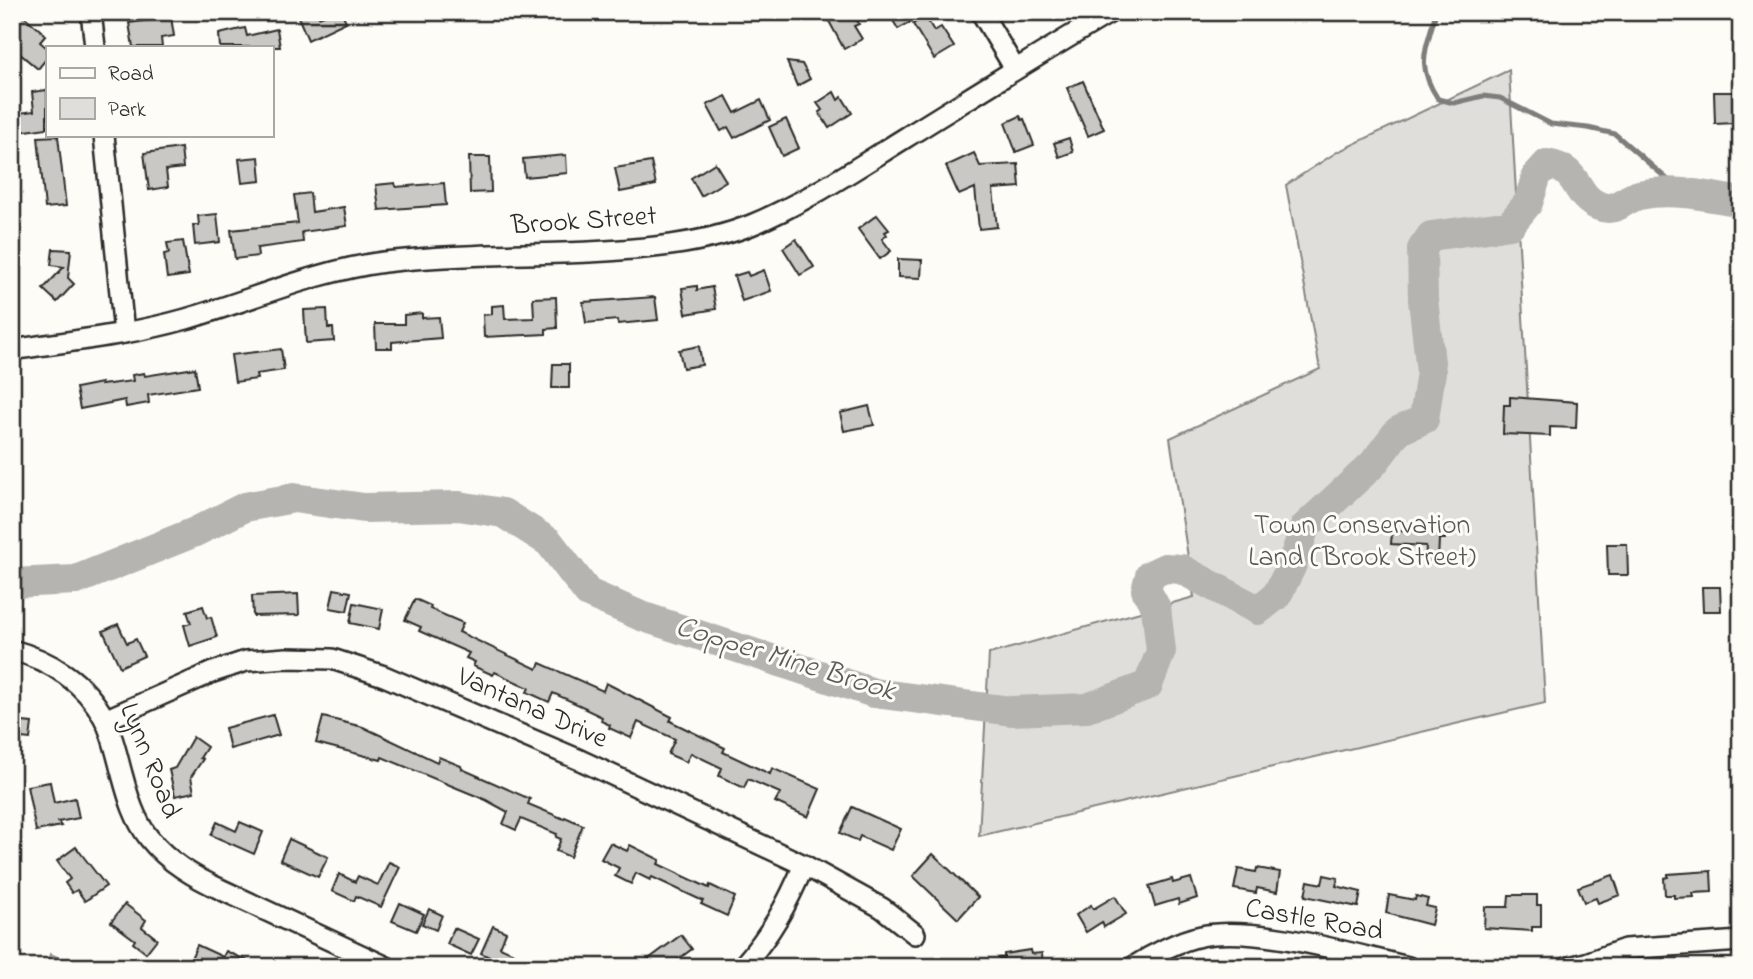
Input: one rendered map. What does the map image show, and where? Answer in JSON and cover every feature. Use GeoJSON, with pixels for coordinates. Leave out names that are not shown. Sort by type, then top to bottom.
{"type":"FeatureCollection","features":[{"type":"Feature","properties":{"kind":"street"},"geometry":{"type":"LineString","coordinates":[[91,12],[95,46]]}},
{"type":"Feature","properties":{"kind":"street"},"geometry":{"type":"LineString","coordinates":[[981,12],[1015,69]]}},
{"type":"Feature","properties":{"kind":"street","name":"Brook Street"},"geometry":{"type":"LineString","coordinates":[[12,350],[124,333],[184,319],[331,272],[382,262],[628,250],[676,244],[738,229],[830,185],[1111,12]]}},
{"type":"Feature","properties":{"kind":"street"},"geometry":{"type":"LineString","coordinates":[[104,136],[124,333]]}},
{"type":"Feature","properties":{"kind":"street","name":"Lynn Road"},"geometry":{"type":"LineString","coordinates":[[12,650],[29,654],[61,670],[94,702],[105,720],[135,816],[149,838],[174,863],[209,884],[387,967]]}},
{"type":"Feature","properties":{"kind":"street","name":"Vantana Drive"},"geometry":{"type":"LineString","coordinates":[[105,720],[213,672],[246,661],[332,659],[384,676],[580,760],[804,865],[882,908],[915,934]]}},
{"type":"Feature","properties":{"kind":"street"},"geometry":{"type":"LineString","coordinates":[[742,967],[766,940],[792,895],[804,865]]}},
{"type":"Feature","properties":{"kind":"street","name":"Castle Road"},"geometry":{"type":"LineString","coordinates":[[1133,967],[1149,957],[1201,936],[1249,934],[1320,946],[1408,967]]}},
{"type":"Feature","properties":{"kind":"street"},"geometry":{"type":"LineString","coordinates":[[1580,965],[1625,949],[1741,942]]}},
{"type":"Feature","properties":{"kind":"green space","name":"Town Conservation Land (Brook Street)"},"geometry":{"type":"Polygon","coordinates":[[[1509,70],[1545,703],[979,836],[989,654],[1194,597],[1170,438],[1320,369],[1286,185],[1337,152],[1509,70]]]}},
{"type":"Feature","properties":{"kind":"green space"},"geometry":{"type":"Polygon","coordinates":[[[50,954],[80,967],[46,967],[50,954]]]}},
{"type":"Feature","properties":{"kind":"building"},"geometry":{"type":"Polygon","coordinates":[[[19,12],[46,35],[40,42],[46,47],[46,59],[38,69],[12,47],[12,21],[19,12]]]}},
{"type":"Feature","properties":{"kind":"building"},"geometry":{"type":"Polygon","coordinates":[[[296,12],[317,12],[319,17],[331,12],[342,12],[346,22],[308,40],[296,12]]]}},
{"type":"Feature","properties":{"kind":"building"},"geometry":{"type":"Polygon","coordinates":[[[824,12],[853,12],[859,24],[854,26],[862,39],[844,49],[824,12]]]}},
{"type":"Feature","properties":{"kind":"building"},"geometry":{"type":"Polygon","coordinates":[[[888,12],[906,12],[911,22],[898,29],[888,12]]]}},
{"type":"Feature","properties":{"kind":"building"},"geometry":{"type":"Polygon","coordinates":[[[925,16],[934,31],[941,27],[954,47],[934,59],[913,24],[925,16]]]}},
{"type":"Feature","properties":{"kind":"building"},"geometry":{"type":"Polygon","coordinates":[[[171,17],[174,36],[161,38],[162,46],[133,46],[129,23],[171,17]]]}},
{"type":"Feature","properties":{"kind":"building"},"geometry":{"type":"Polygon","coordinates":[[[245,28],[247,36],[277,29],[280,47],[220,46],[219,34],[245,28]]]}},
{"type":"Feature","properties":{"kind":"building"},"geometry":{"type":"Polygon","coordinates":[[[787,62],[802,64],[810,79],[797,86],[787,62]]]}},
{"type":"Feature","properties":{"kind":"building"},"geometry":{"type":"Polygon","coordinates":[[[1083,81],[1104,129],[1088,136],[1067,88],[1083,81]]]}},
{"type":"Feature","properties":{"kind":"building"},"geometry":{"type":"Polygon","coordinates":[[[46,90],[46,128],[12,133],[12,114],[34,111],[32,92],[46,90]]]}},
{"type":"Feature","properties":{"kind":"building"},"geometry":{"type":"Polygon","coordinates":[[[834,92],[838,100],[842,97],[852,113],[829,128],[817,103],[834,92]]]}},
{"type":"Feature","properties":{"kind":"building"},"geometry":{"type":"Polygon","coordinates":[[[1714,92],[1734,92],[1735,123],[1715,124],[1714,92]]]}},
{"type":"Feature","properties":{"kind":"building"},"geometry":{"type":"Polygon","coordinates":[[[726,96],[735,113],[761,100],[770,120],[734,138],[728,127],[721,131],[707,105],[726,96]]]}},
{"type":"Feature","properties":{"kind":"building"},"geometry":{"type":"Polygon","coordinates":[[[1020,116],[1024,119],[1034,145],[1016,152],[1005,123],[1020,116]]]}},
{"type":"Feature","properties":{"kind":"building"},"geometry":{"type":"Polygon","coordinates":[[[786,119],[799,148],[782,156],[769,127],[786,119]]]}},
{"type":"Feature","properties":{"kind":"building"},"geometry":{"type":"Polygon","coordinates":[[[58,136],[66,206],[45,208],[38,137],[58,136]]]}},
{"type":"Feature","properties":{"kind":"building"},"geometry":{"type":"Polygon","coordinates":[[[1069,138],[1073,152],[1059,157],[1054,143],[1069,138]]]}},
{"type":"Feature","properties":{"kind":"building"},"geometry":{"type":"Polygon","coordinates":[[[181,148],[183,168],[166,170],[168,187],[149,190],[144,153],[181,148]]]}},
{"type":"Feature","properties":{"kind":"building"},"geometry":{"type":"Polygon","coordinates":[[[974,153],[980,166],[1018,164],[1020,187],[993,189],[997,227],[979,229],[975,188],[959,195],[946,166],[974,153]]]}},
{"type":"Feature","properties":{"kind":"building"},"geometry":{"type":"Polygon","coordinates":[[[566,155],[567,173],[525,177],[523,159],[566,155]]]}},
{"type":"Feature","properties":{"kind":"building"},"geometry":{"type":"Polygon","coordinates":[[[259,157],[261,181],[242,183],[239,159],[259,157]]]}},
{"type":"Feature","properties":{"kind":"building"},"geometry":{"type":"Polygon","coordinates":[[[469,157],[490,157],[491,192],[470,193],[469,157]]]}},
{"type":"Feature","properties":{"kind":"building"},"geometry":{"type":"Polygon","coordinates":[[[651,162],[656,185],[620,192],[615,168],[651,162]]]}},
{"type":"Feature","properties":{"kind":"building"},"geometry":{"type":"Polygon","coordinates":[[[715,163],[726,181],[701,196],[691,178],[715,163]]]}},
{"type":"Feature","properties":{"kind":"building"},"geometry":{"type":"Polygon","coordinates":[[[395,183],[396,187],[444,183],[446,205],[379,210],[376,185],[395,183]]]}},
{"type":"Feature","properties":{"kind":"building"},"geometry":{"type":"Polygon","coordinates":[[[310,193],[312,212],[344,207],[347,226],[302,232],[303,242],[257,248],[258,256],[235,259],[231,230],[298,223],[294,195],[310,193]]]}},
{"type":"Feature","properties":{"kind":"building"},"geometry":{"type":"Polygon","coordinates":[[[217,214],[220,242],[195,245],[193,225],[199,225],[198,216],[217,214]]]}},
{"type":"Feature","properties":{"kind":"building"},"geometry":{"type":"Polygon","coordinates":[[[877,215],[889,230],[882,239],[891,251],[880,259],[858,229],[877,215]]]}},
{"type":"Feature","properties":{"kind":"building"},"geometry":{"type":"Polygon","coordinates":[[[796,239],[814,267],[800,275],[783,248],[796,239]]]}},
{"type":"Feature","properties":{"kind":"building"},"geometry":{"type":"Polygon","coordinates":[[[183,241],[189,275],[167,278],[164,254],[169,253],[167,243],[183,241]]]}},
{"type":"Feature","properties":{"kind":"building"},"geometry":{"type":"Polygon","coordinates":[[[53,249],[71,250],[68,278],[74,284],[57,302],[43,289],[64,267],[51,265],[53,249]]]}},
{"type":"Feature","properties":{"kind":"building"},"geometry":{"type":"Polygon","coordinates":[[[898,259],[922,260],[921,278],[898,277],[898,259]]]}},
{"type":"Feature","properties":{"kind":"building"},"geometry":{"type":"Polygon","coordinates":[[[764,270],[771,291],[742,301],[734,276],[747,272],[749,276],[764,270]]]}},
{"type":"Feature","properties":{"kind":"building"},"geometry":{"type":"Polygon","coordinates":[[[697,286],[697,290],[712,287],[716,309],[686,314],[682,288],[697,286]]]}},
{"type":"Feature","properties":{"kind":"building"},"geometry":{"type":"Polygon","coordinates":[[[556,297],[557,328],[546,329],[546,334],[484,337],[483,315],[492,314],[492,306],[504,305],[505,319],[534,318],[533,298],[556,297]]]}},
{"type":"Feature","properties":{"kind":"building"},"geometry":{"type":"Polygon","coordinates":[[[655,297],[658,320],[618,324],[617,320],[586,323],[583,302],[655,297]]]}},
{"type":"Feature","properties":{"kind":"building"},"geometry":{"type":"Polygon","coordinates":[[[327,309],[328,328],[333,328],[334,341],[306,343],[304,310],[327,309]]]}},
{"type":"Feature","properties":{"kind":"building"},"geometry":{"type":"Polygon","coordinates":[[[422,313],[422,318],[439,317],[441,338],[392,342],[392,348],[376,348],[375,324],[404,324],[404,315],[422,313]]]}},
{"type":"Feature","properties":{"kind":"building"},"geometry":{"type":"Polygon","coordinates":[[[699,346],[702,365],[683,368],[679,350],[699,346]]]}},
{"type":"Feature","properties":{"kind":"building"},"geometry":{"type":"Polygon","coordinates":[[[281,349],[284,370],[256,374],[257,379],[235,382],[231,355],[281,349]]]}},
{"type":"Feature","properties":{"kind":"building"},"geometry":{"type":"Polygon","coordinates":[[[553,364],[569,364],[569,388],[552,388],[553,364]]]}},
{"type":"Feature","properties":{"kind":"building"},"geometry":{"type":"Polygon","coordinates":[[[195,368],[198,387],[148,395],[149,403],[126,407],[125,400],[80,409],[76,388],[133,381],[132,375],[144,373],[145,376],[195,368]]]}},
{"type":"Feature","properties":{"kind":"building"},"geometry":{"type":"Polygon","coordinates":[[[1510,397],[1577,402],[1576,428],[1550,427],[1550,436],[1503,434],[1504,405],[1510,405],[1510,397]]]}},
{"type":"Feature","properties":{"kind":"building"},"geometry":{"type":"Polygon","coordinates":[[[869,406],[874,425],[844,431],[840,413],[869,406]]]}},
{"type":"Feature","properties":{"kind":"building"},"geometry":{"type":"Polygon","coordinates":[[[1426,524],[1445,524],[1445,539],[1439,539],[1438,561],[1425,561],[1426,546],[1391,544],[1392,531],[1426,532],[1426,524]]]}},
{"type":"Feature","properties":{"kind":"building"},"geometry":{"type":"Polygon","coordinates":[[[1607,544],[1627,544],[1628,575],[1608,575],[1607,544]]]}},
{"type":"Feature","properties":{"kind":"building"},"geometry":{"type":"Polygon","coordinates":[[[1702,587],[1720,587],[1721,611],[1703,611],[1702,587]]]}},
{"type":"Feature","properties":{"kind":"building"},"geometry":{"type":"Polygon","coordinates":[[[334,589],[351,592],[347,611],[330,608],[334,589]]]}},
{"type":"Feature","properties":{"kind":"building"},"geometry":{"type":"Polygon","coordinates":[[[298,594],[299,615],[253,616],[252,596],[298,594]]]}},
{"type":"Feature","properties":{"kind":"building"},"geometry":{"type":"Polygon","coordinates":[[[415,599],[431,606],[430,609],[463,623],[459,632],[537,669],[540,663],[603,691],[606,683],[672,717],[670,721],[725,748],[723,752],[770,774],[772,768],[820,789],[808,817],[775,802],[780,793],[748,779],[744,788],[719,776],[722,768],[691,753],[686,762],[668,754],[675,739],[638,722],[631,738],[609,728],[610,725],[601,721],[602,717],[586,708],[553,693],[549,702],[527,692],[529,688],[495,672],[493,675],[473,666],[475,662],[466,658],[469,653],[419,631],[421,627],[405,620],[415,599]]]}},
{"type":"Feature","properties":{"kind":"building"},"geometry":{"type":"Polygon","coordinates":[[[354,603],[383,609],[379,629],[350,623],[354,603]]]}},
{"type":"Feature","properties":{"kind":"building"},"geometry":{"type":"Polygon","coordinates":[[[203,606],[207,618],[211,617],[217,637],[190,646],[184,625],[191,623],[187,611],[203,606]]]}},
{"type":"Feature","properties":{"kind":"building"},"geometry":{"type":"Polygon","coordinates":[[[118,624],[127,643],[136,639],[144,656],[120,667],[103,631],[118,624]]]}},
{"type":"Feature","properties":{"kind":"building"},"geometry":{"type":"Polygon","coordinates":[[[273,715],[279,735],[230,749],[225,728],[273,715]]]}},
{"type":"Feature","properties":{"kind":"building"},"geometry":{"type":"Polygon","coordinates":[[[323,717],[363,727],[437,762],[439,757],[461,766],[462,769],[530,799],[528,804],[583,825],[570,857],[556,851],[561,839],[556,837],[557,834],[521,819],[516,830],[503,824],[508,812],[486,800],[382,757],[381,760],[316,743],[323,717]]]}},
{"type":"Feature","properties":{"kind":"building"},"geometry":{"type":"Polygon","coordinates":[[[12,721],[32,723],[30,739],[12,737],[12,721]]]}},
{"type":"Feature","properties":{"kind":"building"},"geometry":{"type":"Polygon","coordinates":[[[193,737],[207,747],[200,758],[203,759],[191,777],[194,792],[175,796],[169,770],[175,768],[193,737]]]}},
{"type":"Feature","properties":{"kind":"building"},"geometry":{"type":"Polygon","coordinates":[[[50,782],[54,803],[75,798],[79,818],[58,822],[61,826],[36,831],[27,786],[50,782]]]}},
{"type":"Feature","properties":{"kind":"building"},"geometry":{"type":"Polygon","coordinates":[[[852,807],[901,829],[891,850],[860,836],[858,841],[840,833],[852,807]]]}},
{"type":"Feature","properties":{"kind":"building"},"geometry":{"type":"Polygon","coordinates":[[[217,822],[236,831],[240,822],[263,832],[254,854],[211,835],[217,822]]]}},
{"type":"Feature","properties":{"kind":"building"},"geometry":{"type":"Polygon","coordinates":[[[289,839],[328,857],[318,877],[280,860],[289,839]]]}},
{"type":"Feature","properties":{"kind":"building"},"geometry":{"type":"Polygon","coordinates":[[[610,843],[627,851],[630,845],[660,860],[658,864],[735,897],[727,916],[701,904],[703,901],[652,877],[650,880],[636,873],[631,884],[615,876],[619,868],[601,859],[610,843]]]}},
{"type":"Feature","properties":{"kind":"building"},"geometry":{"type":"Polygon","coordinates":[[[76,847],[106,886],[85,901],[77,890],[72,893],[65,883],[70,879],[57,861],[76,847]]]}},
{"type":"Feature","properties":{"kind":"building"},"geometry":{"type":"Polygon","coordinates":[[[933,854],[978,897],[958,919],[913,876],[933,854]]]}},
{"type":"Feature","properties":{"kind":"building"},"geometry":{"type":"Polygon","coordinates":[[[389,862],[400,867],[381,907],[356,896],[354,901],[332,891],[339,874],[355,882],[358,876],[378,885],[389,862]]]}},
{"type":"Feature","properties":{"kind":"building"},"geometry":{"type":"Polygon","coordinates":[[[1257,868],[1280,872],[1277,892],[1257,888],[1256,893],[1234,889],[1238,869],[1256,872],[1257,868]]]}},
{"type":"Feature","properties":{"kind":"building"},"geometry":{"type":"Polygon","coordinates":[[[1711,871],[1712,892],[1693,893],[1694,897],[1674,898],[1674,895],[1665,895],[1664,878],[1668,877],[1668,874],[1711,871]]]}},
{"type":"Feature","properties":{"kind":"building"},"geometry":{"type":"Polygon","coordinates":[[[1324,875],[1338,878],[1336,886],[1361,892],[1358,907],[1305,896],[1308,881],[1322,884],[1324,875]]]}},
{"type":"Feature","properties":{"kind":"building"},"geometry":{"type":"Polygon","coordinates":[[[1613,875],[1620,895],[1598,903],[1596,898],[1584,902],[1578,887],[1613,875]]]}},
{"type":"Feature","properties":{"kind":"building"},"geometry":{"type":"Polygon","coordinates":[[[1191,878],[1197,898],[1179,904],[1178,899],[1155,906],[1149,886],[1172,879],[1173,883],[1191,878]]]}},
{"type":"Feature","properties":{"kind":"building"},"geometry":{"type":"Polygon","coordinates":[[[1389,895],[1415,900],[1416,896],[1428,899],[1426,906],[1435,908],[1431,925],[1386,913],[1389,895]]]}},
{"type":"Feature","properties":{"kind":"building"},"geometry":{"type":"Polygon","coordinates":[[[1509,895],[1537,895],[1537,905],[1541,905],[1541,927],[1532,927],[1532,931],[1484,928],[1485,907],[1508,907],[1509,895]]]}},
{"type":"Feature","properties":{"kind":"building"},"geometry":{"type":"Polygon","coordinates":[[[1115,896],[1126,914],[1104,927],[1102,922],[1086,932],[1076,915],[1091,905],[1093,909],[1115,896]]]}},
{"type":"Feature","properties":{"kind":"building"},"geometry":{"type":"Polygon","coordinates":[[[400,903],[424,914],[416,931],[392,921],[400,903]]]}},
{"type":"Feature","properties":{"kind":"building"},"geometry":{"type":"Polygon","coordinates":[[[125,904],[146,920],[142,927],[157,939],[146,953],[133,943],[135,940],[111,922],[125,904]]]}},
{"type":"Feature","properties":{"kind":"building"},"geometry":{"type":"Polygon","coordinates":[[[429,909],[442,915],[436,930],[422,924],[429,909]]]}},
{"type":"Feature","properties":{"kind":"building"},"geometry":{"type":"Polygon","coordinates":[[[493,926],[506,932],[500,947],[545,967],[509,967],[481,953],[493,926]]]}},
{"type":"Feature","properties":{"kind":"building"},"geometry":{"type":"Polygon","coordinates":[[[454,928],[479,939],[471,955],[447,944],[454,928]]]}},
{"type":"Feature","properties":{"kind":"building"},"geometry":{"type":"Polygon","coordinates":[[[681,935],[692,949],[676,961],[680,967],[638,967],[681,935]]]}},
{"type":"Feature","properties":{"kind":"building"},"geometry":{"type":"Polygon","coordinates":[[[197,945],[223,957],[226,951],[261,967],[187,967],[197,945]]]}},
{"type":"Feature","properties":{"kind":"building"},"geometry":{"type":"Polygon","coordinates":[[[1030,950],[1031,954],[1042,953],[1043,967],[1000,967],[999,958],[1004,958],[1004,954],[1030,950]]]}},
{"type":"Feature","properties":{"kind":"waterway"},"geometry":{"type":"LineString","coordinates":[[1436,12],[1426,47],[1425,66],[1431,87],[1438,99],[1454,103],[1483,96],[1500,98],[1551,124],[1615,134],[1682,192]]}},
{"type":"Feature","properties":{"kind":"waterway","name":"Copper Mine Brook"},"geometry":{"type":"LineString","coordinates":[[12,583],[76,580],[195,532],[245,507],[294,498],[364,508],[459,506],[503,513],[549,542],[588,593],[641,616],[874,693],[1011,711],[1087,708],[1148,685],[1161,651],[1156,608],[1146,590],[1150,575],[1165,568],[1181,569],[1258,610],[1277,595],[1291,567],[1305,527],[1373,464],[1398,431],[1424,419],[1431,372],[1423,299],[1422,249],[1431,236],[1510,225],[1528,203],[1537,175],[1547,164],[1566,171],[1591,202],[1605,208],[1615,207],[1639,195],[1665,192],[1741,202]]}}]}
